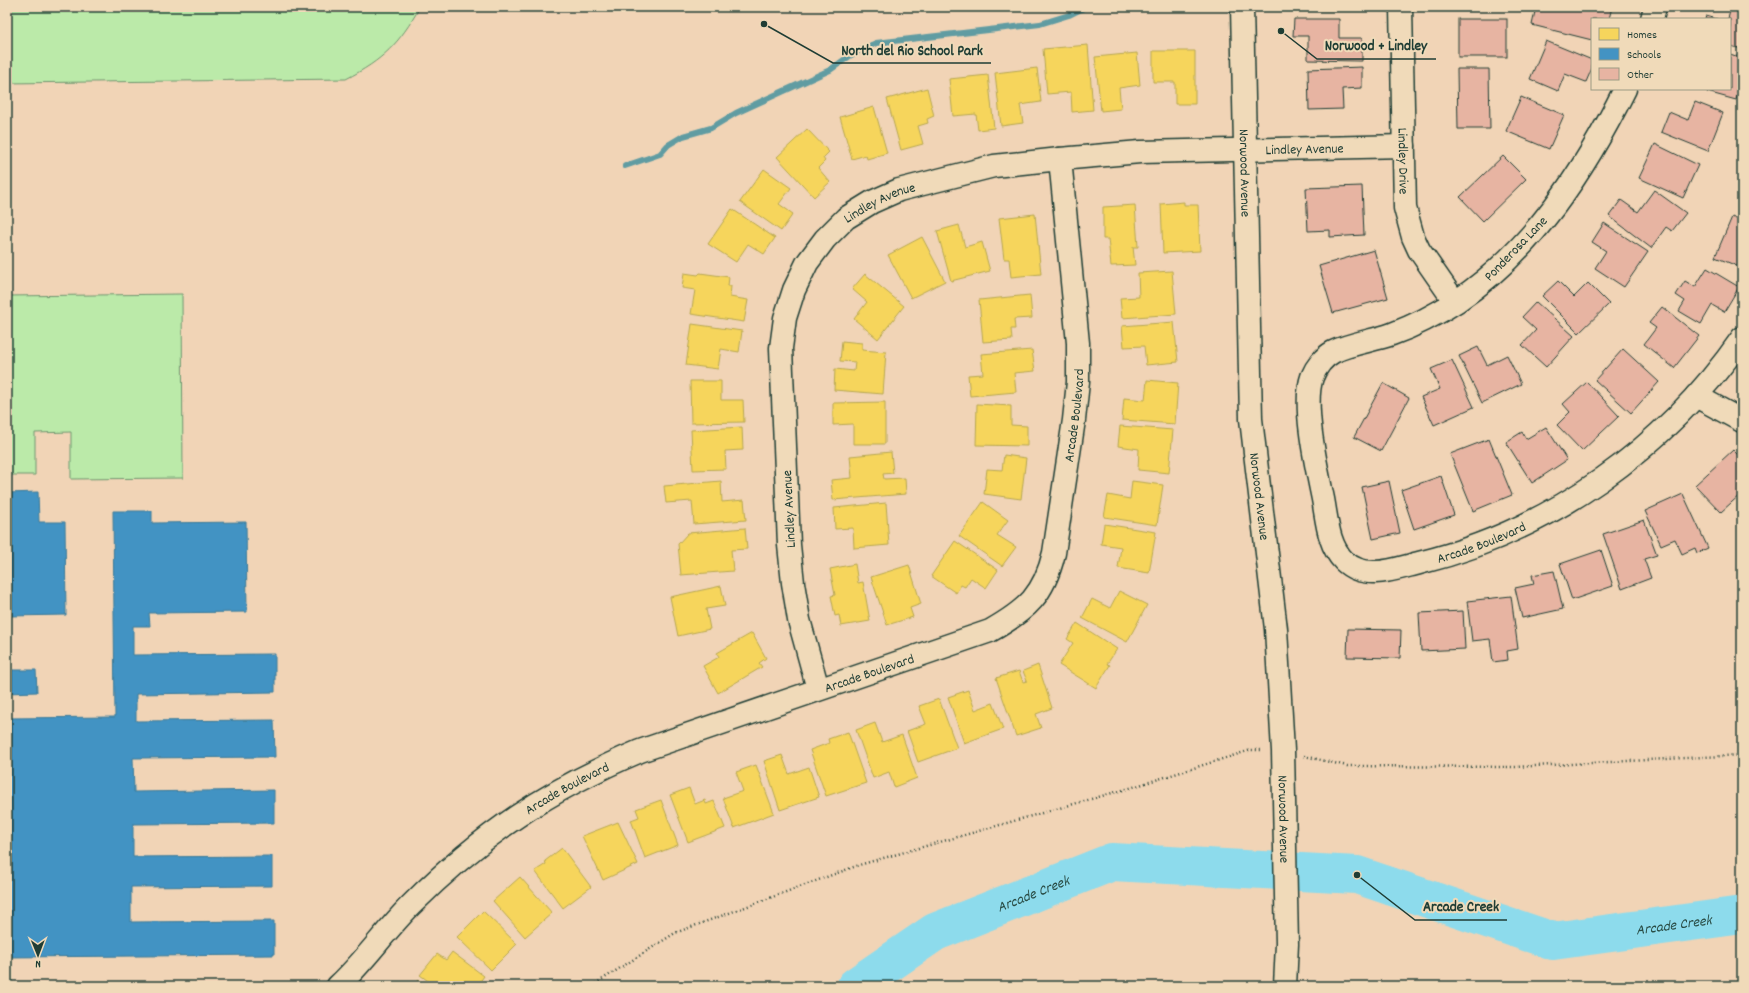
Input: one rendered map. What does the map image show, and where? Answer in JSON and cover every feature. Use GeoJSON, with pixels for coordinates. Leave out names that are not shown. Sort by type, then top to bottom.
{"type":"FeatureCollection","features":[{"type":"Feature","properties":{"kind":"street","name":"Norwood Avenue"},"geometry":{"type":"LineString","coordinates":[[1242,7],[1251,419],[1276,629],[1283,751],[1287,944],[1285,986]]}},
{"type":"Feature","properties":{"kind":"street","name":"Lindley Drive"},"geometry":{"type":"LineString","coordinates":[[1401,7],[1405,208],[1413,237],[1419,250],[1455,302]]}},
{"type":"Feature","properties":{"kind":"street"},"geometry":{"type":"LineString","coordinates":[[1652,18],[1655,7]]}},
{"type":"Feature","properties":{"kind":"street","name":"Ponderosa Lane"},"geometry":{"type":"LineString","coordinates":[[1309,396],[1312,376],[1320,363],[1331,353],[1394,334],[1424,320],[1455,302],[1481,284],[1507,261],[1548,215],[1584,165],[1624,90]]}},
{"type":"Feature","properties":{"kind":"street","name":"Lindley Avenue"},"geometry":{"type":"LineString","coordinates":[[818,689],[799,620],[789,545],[781,348],[785,318],[794,290],[807,263],[825,239],[846,218],[872,202],[899,190],[994,166],[1140,152],[1404,146]]}},
{"type":"Feature","properties":{"kind":"street","name":"Arcade Boulevard"},"geometry":{"type":"LineString","coordinates":[[338,986],[352,973],[410,906],[456,861],[507,822],[544,798],[601,768],[640,751],[990,630],[1013,618],[1026,608],[1036,596],[1044,582],[1050,568],[1054,552],[1074,420],[1078,382],[1078,343],[1060,159]]}},
{"type":"Feature","properties":{"kind":"street","name":"Arcade Boulevard"},"geometry":{"type":"LineString","coordinates":[[1309,396],[1312,446],[1330,536],[1334,546],[1344,561],[1353,567],[1369,572],[1383,572],[1440,558],[1495,539],[1530,523],[1581,495],[1628,461],[1657,436],[1696,396],[1742,338]]}},
{"type":"Feature","properties":{"kind":"street"},"geometry":{"type":"LineString","coordinates":[[1696,396],[1742,421]]}},
{"type":"Feature","properties":{"kind":"path"},"geometry":{"type":"LineString","coordinates":[[592,986],[676,933],[859,865],[1130,788],[1251,750],[1283,751],[1348,766],[1515,767],[1742,754]]}},
{"type":"Feature","properties":{"kind":"green space"},"geometry":{"type":"Polygon","coordinates":[[[7,7],[420,7],[405,31],[389,50],[370,65],[346,79],[7,83],[7,7]]]}},
{"type":"Feature","properties":{"kind":"green space"},"geometry":{"type":"Polygon","coordinates":[[[182,294],[183,478],[71,479],[71,432],[35,433],[35,475],[7,475],[7,296],[182,294]]]}},
{"type":"Feature","properties":{"kind":"building: Homes"},"geometry":{"type":"Polygon","coordinates":[[[1088,45],[1093,110],[1072,112],[1071,92],[1047,94],[1043,49],[1088,45]]]}},
{"type":"Feature","properties":{"kind":"building: Homes"},"geometry":{"type":"Polygon","coordinates":[[[1153,51],[1195,51],[1195,104],[1175,104],[1175,82],[1153,82],[1153,51]]]}},
{"type":"Feature","properties":{"kind":"building: Homes"},"geometry":{"type":"Polygon","coordinates":[[[1137,53],[1140,85],[1119,88],[1121,109],[1101,111],[1095,57],[1137,53]]]}},
{"type":"Feature","properties":{"kind":"building: Homes"},"geometry":{"type":"Polygon","coordinates":[[[1037,68],[1041,102],[1020,105],[1023,123],[1001,126],[995,73],[1037,68]]]}},
{"type":"Feature","properties":{"kind":"building: Homes"},"geometry":{"type":"Polygon","coordinates":[[[988,75],[994,128],[978,130],[976,114],[953,116],[949,79],[988,75]]]}},
{"type":"Feature","properties":{"kind":"building: Homes"},"geometry":{"type":"Polygon","coordinates":[[[927,88],[934,116],[927,119],[928,123],[918,126],[923,144],[901,150],[887,99],[927,88]]]}},
{"type":"Feature","properties":{"kind":"building: Homes"},"geometry":{"type":"Polygon","coordinates":[[[874,107],[887,153],[867,159],[866,155],[852,159],[840,117],[874,107]]]}},
{"type":"Feature","properties":{"kind":"building: Homes"},"geometry":{"type":"Polygon","coordinates":[[[807,129],[829,152],[823,158],[825,161],[818,168],[830,182],[814,197],[777,157],[807,129]]]}},
{"type":"Feature","properties":{"kind":"building: Homes"},"geometry":{"type":"Polygon","coordinates":[[[764,169],[791,188],[779,204],[793,214],[781,231],[740,202],[764,169]]]}},
{"type":"Feature","properties":{"kind":"building: Homes"},"geometry":{"type":"Polygon","coordinates":[[[1184,202],[1184,205],[1198,205],[1200,251],[1163,253],[1161,204],[1184,202]]]}},
{"type":"Feature","properties":{"kind":"building: Homes"},"geometry":{"type":"Polygon","coordinates":[[[1135,205],[1138,247],[1133,247],[1135,265],[1111,266],[1108,239],[1103,239],[1103,207],[1135,205]]]}},
{"type":"Feature","properties":{"kind":"building: Homes"},"geometry":{"type":"Polygon","coordinates":[[[732,209],[775,238],[764,254],[748,244],[736,262],[708,244],[732,209]]]}},
{"type":"Feature","properties":{"kind":"building: Homes"},"geometry":{"type":"Polygon","coordinates":[[[1035,214],[1041,274],[1011,277],[1009,259],[1004,259],[999,218],[1035,214]]]}},
{"type":"Feature","properties":{"kind":"building: Homes"},"geometry":{"type":"Polygon","coordinates":[[[959,225],[965,247],[982,242],[990,271],[951,281],[937,231],[959,225]]]}},
{"type":"Feature","properties":{"kind":"building: Homes"},"geometry":{"type":"Polygon","coordinates":[[[922,237],[945,281],[911,298],[888,255],[922,237]]]}},
{"type":"Feature","properties":{"kind":"building: Homes"},"geometry":{"type":"Polygon","coordinates":[[[1172,271],[1176,314],[1122,318],[1120,298],[1139,297],[1138,273],[1172,271]]]}},
{"type":"Feature","properties":{"kind":"building: Homes"},"geometry":{"type":"Polygon","coordinates":[[[684,273],[698,275],[700,273],[729,277],[728,286],[731,286],[730,297],[748,300],[744,322],[691,314],[695,290],[682,288],[684,273]]]}},
{"type":"Feature","properties":{"kind":"building: Homes"},"geometry":{"type":"Polygon","coordinates":[[[865,274],[904,306],[878,339],[854,319],[867,302],[852,289],[865,274]]]}},
{"type":"Feature","properties":{"kind":"building: Homes"},"geometry":{"type":"Polygon","coordinates":[[[1030,295],[1032,318],[1014,319],[1015,329],[1011,329],[1012,340],[983,342],[979,300],[1030,295]]]}},
{"type":"Feature","properties":{"kind":"building: Homes"},"geometry":{"type":"Polygon","coordinates":[[[1174,322],[1178,362],[1146,365],[1144,346],[1124,347],[1122,326],[1174,322]]]}},
{"type":"Feature","properties":{"kind":"building: Homes"},"geometry":{"type":"Polygon","coordinates":[[[692,324],[742,331],[739,352],[721,349],[718,369],[686,365],[692,324]]]}},
{"type":"Feature","properties":{"kind":"building: Homes"},"geometry":{"type":"Polygon","coordinates":[[[842,341],[862,343],[862,350],[886,352],[883,394],[834,390],[835,369],[854,371],[855,362],[840,361],[842,341]]]}},
{"type":"Feature","properties":{"kind":"building: Homes"},"geometry":{"type":"Polygon","coordinates":[[[1032,350],[1035,371],[1014,373],[1016,392],[970,396],[968,375],[983,374],[981,354],[1032,350]]]}},
{"type":"Feature","properties":{"kind":"building: Homes"},"geometry":{"type":"Polygon","coordinates":[[[1147,380],[1178,383],[1175,424],[1122,420],[1124,398],[1145,400],[1147,380]]]}},
{"type":"Feature","properties":{"kind":"building: Homes"},"geometry":{"type":"Polygon","coordinates":[[[690,381],[721,381],[721,400],[743,400],[744,422],[691,423],[690,381]]]}},
{"type":"Feature","properties":{"kind":"building: Homes"},"geometry":{"type":"Polygon","coordinates":[[[885,402],[885,444],[853,444],[853,424],[833,425],[833,403],[885,402]]]}},
{"type":"Feature","properties":{"kind":"building: Homes"},"geometry":{"type":"Polygon","coordinates":[[[977,404],[1011,406],[1011,425],[1027,426],[1027,446],[976,445],[977,404]]]}},
{"type":"Feature","properties":{"kind":"building: Homes"},"geometry":{"type":"Polygon","coordinates":[[[1120,426],[1173,430],[1169,473],[1138,470],[1139,449],[1118,446],[1120,426]]]}},
{"type":"Feature","properties":{"kind":"building: Homes"},"geometry":{"type":"Polygon","coordinates":[[[742,427],[743,450],[725,451],[726,469],[693,470],[691,430],[742,427]]]}},
{"type":"Feature","properties":{"kind":"building: Homes"},"geometry":{"type":"Polygon","coordinates":[[[891,452],[893,473],[883,474],[884,479],[905,478],[906,494],[833,500],[831,480],[852,478],[850,456],[891,452]]]}},
{"type":"Feature","properties":{"kind":"building: Homes"},"geometry":{"type":"Polygon","coordinates":[[[1004,455],[1026,458],[1021,499],[984,494],[987,469],[1002,470],[1004,455]]]}},
{"type":"Feature","properties":{"kind":"building: Homes"},"geometry":{"type":"Polygon","coordinates":[[[721,481],[722,502],[744,500],[746,520],[694,524],[692,501],[666,503],[664,486],[721,481]]]}},
{"type":"Feature","properties":{"kind":"building: Homes"},"geometry":{"type":"Polygon","coordinates":[[[1132,481],[1163,485],[1157,525],[1104,517],[1108,495],[1130,499],[1132,481]]]}},
{"type":"Feature","properties":{"kind":"building: Homes"},"geometry":{"type":"Polygon","coordinates":[[[983,502],[1008,520],[997,535],[1016,547],[1002,566],[959,536],[983,502]]]}},
{"type":"Feature","properties":{"kind":"building: Homes"},"geometry":{"type":"Polygon","coordinates":[[[886,503],[889,545],[854,548],[853,528],[835,529],[834,508],[886,503]]]}},
{"type":"Feature","properties":{"kind":"building: Homes"},"geometry":{"type":"Polygon","coordinates":[[[1104,524],[1156,532],[1149,573],[1118,568],[1121,547],[1101,544],[1104,524]]]}},
{"type":"Feature","properties":{"kind":"building: Homes"},"geometry":{"type":"Polygon","coordinates":[[[745,528],[747,549],[731,550],[733,571],[681,575],[678,544],[688,533],[745,528]]]}},
{"type":"Feature","properties":{"kind":"building: Homes"},"geometry":{"type":"Polygon","coordinates":[[[955,541],[998,570],[986,588],[971,578],[965,587],[961,585],[956,593],[931,576],[955,541]]]}},
{"type":"Feature","properties":{"kind":"building: Homes"},"geometry":{"type":"Polygon","coordinates":[[[855,564],[858,583],[863,582],[870,621],[841,626],[839,615],[835,616],[831,596],[835,595],[830,569],[855,564]]]}},
{"type":"Feature","properties":{"kind":"building: Homes"},"geometry":{"type":"Polygon","coordinates":[[[909,565],[921,604],[910,608],[913,617],[887,625],[871,577],[909,565]]]}},
{"type":"Feature","properties":{"kind":"building: Homes"},"geometry":{"type":"Polygon","coordinates":[[[721,586],[725,606],[706,609],[710,629],[678,636],[670,597],[721,586]]]}},
{"type":"Feature","properties":{"kind":"building: Homes"},"geometry":{"type":"Polygon","coordinates":[[[1119,591],[1147,605],[1127,642],[1082,618],[1092,599],[1110,608],[1119,591]]]}},
{"type":"Feature","properties":{"kind":"building: Homes"},"geometry":{"type":"Polygon","coordinates":[[[1077,623],[1117,649],[1107,664],[1110,665],[1096,688],[1059,665],[1073,643],[1067,639],[1077,623]]]}},
{"type":"Feature","properties":{"kind":"building: Homes"},"geometry":{"type":"Polygon","coordinates":[[[752,633],[766,658],[759,663],[762,667],[718,693],[703,666],[719,657],[717,653],[752,633]]]}},
{"type":"Feature","properties":{"kind":"building: Homes"},"geometry":{"type":"Polygon","coordinates":[[[1038,665],[1052,708],[1036,714],[1041,728],[1016,736],[996,678],[1019,671],[1023,682],[1027,681],[1023,671],[1038,665]]]}},
{"type":"Feature","properties":{"kind":"building: Homes"},"geometry":{"type":"Polygon","coordinates":[[[968,690],[975,710],[993,703],[1003,729],[964,743],[948,697],[968,690]]]}},
{"type":"Feature","properties":{"kind":"building: Homes"},"geometry":{"type":"Polygon","coordinates":[[[939,699],[957,748],[918,762],[907,731],[926,724],[919,706],[939,699]]]}},
{"type":"Feature","properties":{"kind":"building: Homes"},"geometry":{"type":"Polygon","coordinates":[[[875,723],[882,742],[902,735],[917,778],[894,787],[889,772],[873,778],[856,730],[875,723]]]}},
{"type":"Feature","properties":{"kind":"building: Homes"},"geometry":{"type":"Polygon","coordinates":[[[848,732],[866,783],[826,796],[810,750],[829,743],[828,739],[848,732]]]}},
{"type":"Feature","properties":{"kind":"building: Homes"},"geometry":{"type":"Polygon","coordinates":[[[782,755],[789,774],[809,767],[819,797],[780,810],[764,761],[782,755]]]}},
{"type":"Feature","properties":{"kind":"building: Homes"},"geometry":{"type":"Polygon","coordinates":[[[756,765],[774,813],[734,828],[723,798],[743,791],[736,772],[756,765]]]}},
{"type":"Feature","properties":{"kind":"building: Homes"},"geometry":{"type":"Polygon","coordinates":[[[689,788],[695,804],[705,800],[706,804],[714,801],[725,828],[688,842],[670,795],[689,788]]]}},
{"type":"Feature","properties":{"kind":"building: Homes"},"geometry":{"type":"Polygon","coordinates":[[[661,800],[678,845],[645,858],[631,820],[639,817],[636,809],[661,800]]]}},
{"type":"Feature","properties":{"kind":"building: Homes"},"geometry":{"type":"Polygon","coordinates":[[[618,822],[638,864],[603,880],[582,836],[618,822]]]}},
{"type":"Feature","properties":{"kind":"building: Homes"},"geometry":{"type":"Polygon","coordinates":[[[562,848],[591,887],[563,908],[535,871],[546,864],[545,861],[562,848]]]}},
{"type":"Feature","properties":{"kind":"building: Homes"},"geometry":{"type":"Polygon","coordinates":[[[520,877],[552,913],[525,937],[493,901],[520,877]]]}},
{"type":"Feature","properties":{"kind":"building: Homes"},"geometry":{"type":"Polygon","coordinates":[[[483,911],[517,944],[491,970],[457,937],[483,911]]]}},
{"type":"Feature","properties":{"kind":"building: Homes"},"geometry":{"type":"Polygon","coordinates":[[[452,952],[484,976],[477,986],[435,986],[420,975],[437,954],[446,960],[452,952]]]}},
{"type":"Feature","properties":{"kind":"building: Homes"},"geometry":{"type":"Polygon","coordinates":[[[418,980],[425,986],[413,986],[418,980]]]}},
{"type":"Feature","properties":{"kind":"building: Schools"},"geometry":{"type":"Polygon","coordinates":[[[38,492],[39,522],[65,522],[66,615],[10,616],[11,645],[7,645],[7,493],[38,492]]]}},
{"type":"Feature","properties":{"kind":"building: Schools"},"geometry":{"type":"Polygon","coordinates":[[[113,511],[152,511],[152,523],[246,522],[247,612],[149,613],[150,626],[133,626],[133,655],[275,654],[275,692],[136,694],[136,721],[274,720],[275,757],[133,758],[134,792],[274,790],[274,823],[133,824],[133,857],[272,856],[272,886],[131,887],[131,922],[274,921],[274,955],[7,957],[7,718],[115,717],[113,511]]]}},
{"type":"Feature","properties":{"kind":"building: Schools"},"geometry":{"type":"Polygon","coordinates":[[[7,670],[36,670],[37,692],[7,693],[7,670]]]}},
{"type":"Feature","properties":{"kind":"building: Other"},"geometry":{"type":"Polygon","coordinates":[[[1307,7],[1339,7],[1339,10],[1307,10],[1307,7]]]}},
{"type":"Feature","properties":{"kind":"building: Other"},"geometry":{"type":"Polygon","coordinates":[[[1536,7],[1612,7],[1609,18],[1591,18],[1591,40],[1532,25],[1536,7]]]}},
{"type":"Feature","properties":{"kind":"building: Other"},"geometry":{"type":"Polygon","coordinates":[[[1731,7],[1742,7],[1742,49],[1731,46],[1731,18],[1728,18],[1731,7]]]}},
{"type":"Feature","properties":{"kind":"building: Other"},"geometry":{"type":"Polygon","coordinates":[[[1294,19],[1339,19],[1339,38],[1362,38],[1362,61],[1308,60],[1308,36],[1293,36],[1294,19]]]}},
{"type":"Feature","properties":{"kind":"building: Other"},"geometry":{"type":"Polygon","coordinates":[[[1458,19],[1507,19],[1507,57],[1458,57],[1458,19]]]}},
{"type":"Feature","properties":{"kind":"building: Other"},"geometry":{"type":"Polygon","coordinates":[[[1546,41],[1591,60],[1591,70],[1586,82],[1565,74],[1558,91],[1530,79],[1546,41]]]}},
{"type":"Feature","properties":{"kind":"building: Other"},"geometry":{"type":"Polygon","coordinates":[[[1731,54],[1742,58],[1742,79],[1736,100],[1707,92],[1708,90],[1731,90],[1731,54]]]}},
{"type":"Feature","properties":{"kind":"building: Other"},"geometry":{"type":"Polygon","coordinates":[[[1362,67],[1362,88],[1342,89],[1343,109],[1309,110],[1308,69],[1362,67]]]}},
{"type":"Feature","properties":{"kind":"building: Other"},"geometry":{"type":"Polygon","coordinates":[[[1457,69],[1489,69],[1490,129],[1458,129],[1457,69]]]}},
{"type":"Feature","properties":{"kind":"building: Other"},"geometry":{"type":"Polygon","coordinates":[[[1521,97],[1564,115],[1549,149],[1506,131],[1521,97]]]}},
{"type":"Feature","properties":{"kind":"building: Other"},"geometry":{"type":"Polygon","coordinates":[[[1695,102],[1723,113],[1708,151],[1661,132],[1669,112],[1688,120],[1695,102]]]}},
{"type":"Feature","properties":{"kind":"building: Other"},"geometry":{"type":"Polygon","coordinates":[[[1655,144],[1698,165],[1683,198],[1639,178],[1655,144]]]}},
{"type":"Feature","properties":{"kind":"building: Other"},"geometry":{"type":"Polygon","coordinates":[[[1503,156],[1526,179],[1483,221],[1460,197],[1503,156]]]}},
{"type":"Feature","properties":{"kind":"building: Other"},"geometry":{"type":"Polygon","coordinates":[[[1362,186],[1364,235],[1330,237],[1330,230],[1308,231],[1306,188],[1362,186]]]}},
{"type":"Feature","properties":{"kind":"building: Other"},"geometry":{"type":"Polygon","coordinates":[[[1654,190],[1686,213],[1672,231],[1666,227],[1651,248],[1609,216],[1621,200],[1638,212],[1654,190]]]}},
{"type":"Feature","properties":{"kind":"building: Other"},"geometry":{"type":"Polygon","coordinates":[[[1732,217],[1742,222],[1742,268],[1715,257],[1732,217]]]}},
{"type":"Feature","properties":{"kind":"building: Other"},"geometry":{"type":"Polygon","coordinates":[[[1604,223],[1648,252],[1624,287],[1595,268],[1606,251],[1592,242],[1604,223]]]}},
{"type":"Feature","properties":{"kind":"building: Other"},"geometry":{"type":"Polygon","coordinates":[[[1374,250],[1388,298],[1333,313],[1319,266],[1374,250]]]}},
{"type":"Feature","properties":{"kind":"building: Other"},"geometry":{"type":"Polygon","coordinates":[[[1707,268],[1739,287],[1724,312],[1712,305],[1701,324],[1679,311],[1685,301],[1676,295],[1685,281],[1695,287],[1707,268]]]}},
{"type":"Feature","properties":{"kind":"building: Other"},"geometry":{"type":"Polygon","coordinates":[[[1558,281],[1574,297],[1588,283],[1609,304],[1579,333],[1542,296],[1558,281]]]}},
{"type":"Feature","properties":{"kind":"building: Other"},"geometry":{"type":"Polygon","coordinates":[[[1536,302],[1574,336],[1546,367],[1522,345],[1536,330],[1522,317],[1536,302]]]}},
{"type":"Feature","properties":{"kind":"building: Other"},"geometry":{"type":"Polygon","coordinates":[[[1662,307],[1699,336],[1674,368],[1644,344],[1656,328],[1649,323],[1662,307]]]}},
{"type":"Feature","properties":{"kind":"building: Other"},"geometry":{"type":"Polygon","coordinates":[[[1478,347],[1487,365],[1507,355],[1521,384],[1482,403],[1459,356],[1478,347]]]}},
{"type":"Feature","properties":{"kind":"building: Other"},"geometry":{"type":"Polygon","coordinates":[[[1623,349],[1659,382],[1631,413],[1595,380],[1623,349]]]}},
{"type":"Feature","properties":{"kind":"building: Other"},"geometry":{"type":"Polygon","coordinates":[[[1452,360],[1474,407],[1434,425],[1421,397],[1440,389],[1431,369],[1452,360]]]}},
{"type":"Feature","properties":{"kind":"building: Other"},"geometry":{"type":"Polygon","coordinates":[[[1587,382],[1619,416],[1582,451],[1557,425],[1570,412],[1563,404],[1587,382]]]}},
{"type":"Feature","properties":{"kind":"building: Other"},"geometry":{"type":"Polygon","coordinates":[[[1383,383],[1409,398],[1381,451],[1354,437],[1383,383]]]}},
{"type":"Feature","properties":{"kind":"building: Other"},"geometry":{"type":"Polygon","coordinates":[[[1546,427],[1567,460],[1532,483],[1506,442],[1522,432],[1526,439],[1546,427]]]}},
{"type":"Feature","properties":{"kind":"building: Other"},"geometry":{"type":"Polygon","coordinates":[[[1489,439],[1512,495],[1473,511],[1450,454],[1489,439]]]}},
{"type":"Feature","properties":{"kind":"building: Other"},"geometry":{"type":"Polygon","coordinates":[[[1733,450],[1742,459],[1742,470],[1740,472],[1742,474],[1742,493],[1721,512],[1695,485],[1733,450]]]}},
{"type":"Feature","properties":{"kind":"building: Other"},"geometry":{"type":"Polygon","coordinates":[[[1441,476],[1454,515],[1414,529],[1401,490],[1441,476]]]}},
{"type":"Feature","properties":{"kind":"building: Other"},"geometry":{"type":"Polygon","coordinates":[[[1389,481],[1400,533],[1373,539],[1362,487],[1389,481]]]}},
{"type":"Feature","properties":{"kind":"building: Other"},"geometry":{"type":"Polygon","coordinates":[[[1683,494],[1708,548],[1697,553],[1695,548],[1682,554],[1675,539],[1661,545],[1645,511],[1683,494]]]}},
{"type":"Feature","properties":{"kind":"building: Other"},"geometry":{"type":"Polygon","coordinates":[[[1644,520],[1657,555],[1644,559],[1651,578],[1622,589],[1603,534],[1644,520]]]}},
{"type":"Feature","properties":{"kind":"building: Other"},"geometry":{"type":"Polygon","coordinates":[[[1601,550],[1613,586],[1572,600],[1560,564],[1601,550]]]}},
{"type":"Feature","properties":{"kind":"building: Other"},"geometry":{"type":"Polygon","coordinates":[[[1554,571],[1563,609],[1522,618],[1515,588],[1534,584],[1532,575],[1554,571]]]}},
{"type":"Feature","properties":{"kind":"building: Other"},"geometry":{"type":"Polygon","coordinates":[[[1511,596],[1518,649],[1507,651],[1508,660],[1493,662],[1490,639],[1472,641],[1467,601],[1511,596]]]}},
{"type":"Feature","properties":{"kind":"building: Other"},"geometry":{"type":"Polygon","coordinates":[[[1463,611],[1465,649],[1421,651],[1419,613],[1463,611]]]}},
{"type":"Feature","properties":{"kind":"building: Other"},"geometry":{"type":"Polygon","coordinates":[[[1348,629],[1401,630],[1400,658],[1347,657],[1348,629]]]}},
{"type":"Feature","properties":{"kind":"waterway"},"geometry":{"type":"LineString","coordinates":[[625,166],[660,154],[668,145],[683,136],[711,128],[736,113],[830,70],[851,55],[876,43],[1040,24],[1069,15],[1085,7]]}},
{"type":"Feature","properties":{"kind":"waterway","name":"Arcade Creek"},"geometry":{"type":"LineString","coordinates":[[856,986],[935,932],[1112,862],[1357,875],[1553,941],[1742,915]]}},
{"type":"Feature","properties":{"kind":"place","name":"North del Rio School Park"},"geometry":{"type":"Point","coordinates":[764,24]}},
{"type":"Feature","properties":{"kind":"place","name":"Norwood + Lindley"},"geometry":{"type":"Point","coordinates":[1281,31]}},
{"type":"Feature","properties":{"kind":"place","name":"Arcade Creek"},"geometry":{"type":"Point","coordinates":[1357,875]}}]}
